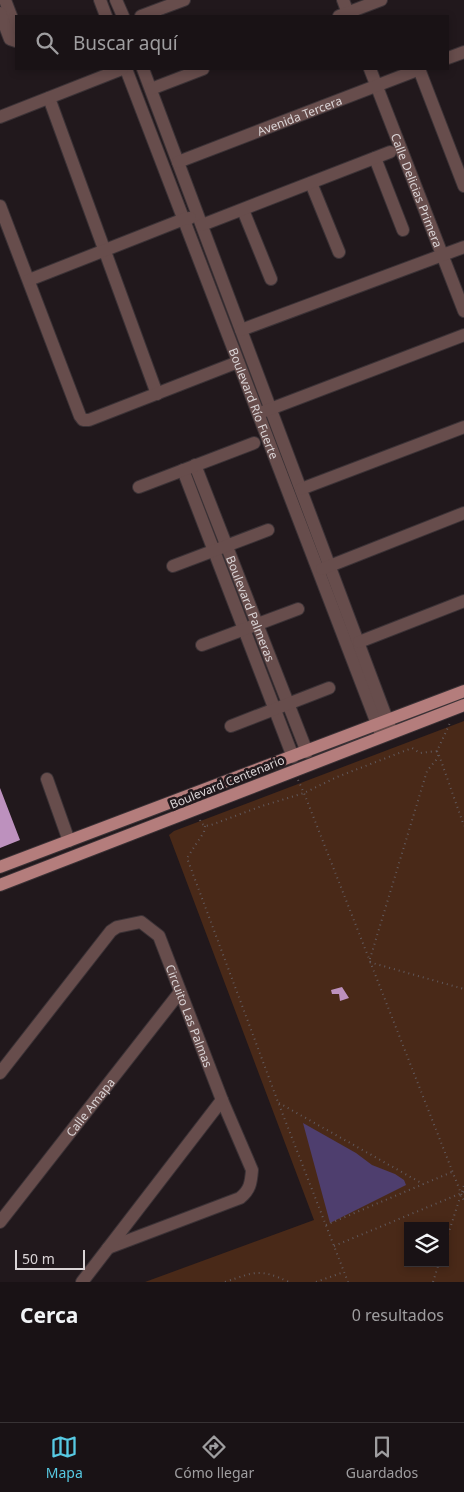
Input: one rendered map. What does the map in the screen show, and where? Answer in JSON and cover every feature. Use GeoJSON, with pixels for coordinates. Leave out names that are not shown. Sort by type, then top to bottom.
{"type":"FeatureCollection","features":[{"type":"Feature","properties":{"kind":"main road","name":"Boulevard Centenario"},"geometry":{"type":"LineString","coordinates":[[0,885],[294,771],[464,691]]}},
{"type":"Feature","properties":{"kind":"main road","name":"Boulevard Centenario"},"geometry":{"type":"LineString","coordinates":[[0,866],[307,752],[464,705]]}},
{"type":"Feature","properties":{"kind":"main road"},"geometry":{"type":"LineString","coordinates":[[71,840],[76,856]]}},
{"type":"Feature","properties":{"kind":"street"},"geometry":{"type":"LineString","coordinates":[[5,0],[15,26]]}},
{"type":"Feature","properties":{"kind":"street"},"geometry":{"type":"LineString","coordinates":[[100,0],[106,15]]}},
{"type":"Feature","properties":{"kind":"street"},"geometry":{"type":"LineString","coordinates":[[116,0],[123,15]]}},
{"type":"Feature","properties":{"kind":"street"},"geometry":{"type":"LineString","coordinates":[[144,15],[184,0]]}},
{"type":"Feature","properties":{"kind":"street"},"geometry":{"type":"LineString","coordinates":[[343,0],[345,15],[381,0]]}},
{"type":"Feature","properties":{"kind":"street"},"geometry":{"type":"LineString","coordinates":[[0,13],[10,39],[15,41]]}},
{"type":"Feature","properties":{"kind":"street"},"geometry":{"type":"LineString","coordinates":[[449,58],[464,52]]}},
{"type":"Feature","properties":{"kind":"street"},"geometry":{"type":"LineString","coordinates":[[0,116],[119,70]]}},
{"type":"Feature","properties":{"kind":"street","name":"Boulevard Río Fuerte"},"geometry":{"type":"LineString","coordinates":[[126,70],[258,414],[324,568],[359,642],[385,728]]}},
{"type":"Feature","properties":{"kind":"street","name":"Boulevard Río Fuerte"},"geometry":{"type":"LineString","coordinates":[[143,70],[301,489],[324,568],[385,728]]}},
{"type":"Feature","properties":{"kind":"street"},"geometry":{"type":"LineString","coordinates":[[151,89],[201,70]]}},
{"type":"Feature","properties":{"kind":"street","name":"Calle Delicias Primera"},"geometry":{"type":"LineString","coordinates":[[370,70],[464,311]]}},
{"type":"Feature","properties":{"kind":"street","name":"Avenida Tercera"},"geometry":{"type":"LineString","coordinates":[[178,162],[416,70]]}},
{"type":"Feature","properties":{"kind":"street"},"geometry":{"type":"LineString","coordinates":[[419,70],[463,177]]}},
{"type":"Feature","properties":{"kind":"street"},"geometry":{"type":"LineString","coordinates":[[49,98],[157,394]]}},
{"type":"Feature","properties":{"kind":"street"},"geometry":{"type":"LineString","coordinates":[[30,280],[184,219],[200,221],[243,210],[390,152]]}},
{"type":"Feature","properties":{"kind":"street"},"geometry":{"type":"LineString","coordinates":[[375,158],[403,230]]}},
{"type":"Feature","properties":{"kind":"street"},"geometry":{"type":"LineString","coordinates":[[311,183],[339,252]]}},
{"type":"Feature","properties":{"kind":"street"},"geometry":{"type":"LineString","coordinates":[[0,206],[83,420],[89,420],[238,362]]}},
{"type":"Feature","properties":{"kind":"street"},"geometry":{"type":"LineString","coordinates":[[243,210],[271,279]]}},
{"type":"Feature","properties":{"kind":"street"},"geometry":{"type":"LineString","coordinates":[[241,330],[464,247]]}},
{"type":"Feature","properties":{"kind":"street"},"geometry":{"type":"LineString","coordinates":[[258,414],[464,335]]}},
{"type":"Feature","properties":{"kind":"street"},"geometry":{"type":"LineString","coordinates":[[301,489],[464,427]]}},
{"type":"Feature","properties":{"kind":"street"},"geometry":{"type":"LineString","coordinates":[[139,487],[254,442]]}},
{"type":"Feature","properties":{"kind":"street","name":"Boulevard Palmeras"},"geometry":{"type":"LineString","coordinates":[[189,468],[226,545],[307,752]]}},
{"type":"Feature","properties":{"kind":"street","name":"Boulevard Palmeras"},"geometry":{"type":"LineString","coordinates":[[189,468],[214,550],[293,757]]}},
{"type":"Feature","properties":{"kind":"street"},"geometry":{"type":"LineString","coordinates":[[324,568],[464,514]]}},
{"type":"Feature","properties":{"kind":"street"},"geometry":{"type":"LineString","coordinates":[[173,566],[268,530]]}},
{"type":"Feature","properties":{"kind":"street"},"geometry":{"type":"LineString","coordinates":[[359,642],[464,601]]}},
{"type":"Feature","properties":{"kind":"street"},"geometry":{"type":"LineString","coordinates":[[202,646],[298,608]]}},
{"type":"Feature","properties":{"kind":"street"},"geometry":{"type":"LineString","coordinates":[[231,726],[329,688]]}},
{"type":"Feature","properties":{"kind":"street"},"geometry":{"type":"LineString","coordinates":[[47,779],[71,840]]}},
{"type":"Feature","properties":{"kind":"street","name":"Circuito Las Palmas"},"geometry":{"type":"LineString","coordinates":[[0,1073],[111,931],[117,927],[141,922],[159,936],[222,1100],[252,1170],[252,1181],[248,1191],[240,1198],[108,1248]]}},
{"type":"Feature","properties":{"kind":"street","name":"Calle Amapa"},"geometry":{"type":"LineString","coordinates":[[0,1222],[180,992]]}},
{"type":"Feature","properties":{"kind":"street"},"geometry":{"type":"LineString","coordinates":[[82,1282],[222,1100]]}},
{"type":"Feature","properties":{"kind":"path"},"geometry":{"type":"LineString","coordinates":[[369,962],[427,771],[436,760],[451,722],[448,711]]}},
{"type":"Feature","properties":{"kind":"path"},"geometry":{"type":"LineString","coordinates":[[205,826],[304,792],[412,748],[420,753],[438,752]]}},
{"type":"Feature","properties":{"kind":"path"},"geometry":{"type":"LineString","coordinates":[[438,752],[464,826]]}},
{"type":"Feature","properties":{"kind":"path"},"geometry":{"type":"LineString","coordinates":[[294,771],[304,792],[464,1201]]}},
{"type":"Feature","properties":{"kind":"path"},"geometry":{"type":"LineString","coordinates":[[196,810],[201,824],[205,826]]}},
{"type":"Feature","properties":{"kind":"path"},"geometry":{"type":"LineString","coordinates":[[205,826],[204,832],[187,858],[278,1102],[348,1282]]}},
{"type":"Feature","properties":{"kind":"path"},"geometry":{"type":"LineString","coordinates":[[369,962],[464,989]]}},
{"type":"Feature","properties":{"kind":"path"},"geometry":{"type":"LineString","coordinates":[[278,1102],[423,1184]]}},
{"type":"Feature","properties":{"kind":"path"},"geometry":{"type":"LineString","coordinates":[[326,1225],[452,1172]]}},
{"type":"Feature","properties":{"kind":"path"},"geometry":{"type":"LineString","coordinates":[[449,1232],[464,1185]]}},
{"type":"Feature","properties":{"kind":"path"},"geometry":{"type":"LineString","coordinates":[[334,1246],[462,1193]]}},
{"type":"Feature","properties":{"kind":"path"},"geometry":{"type":"LineString","coordinates":[[433,1282],[438,1267]]}},
{"type":"Feature","properties":{"kind":"path"},"geometry":{"type":"LineString","coordinates":[[226,1282],[256,1272],[275,1276],[289,1282]]}},
{"type":"Feature","properties":{"kind":"path"},"geometry":{"type":"LineString","coordinates":[[316,1282],[344,1272]]}},
{"type":"Feature","properties":{"kind":"shaded area"},"geometry":{"type":"Polygon","coordinates":[[[464,721],[464,1282],[145,1282],[314,1220],[169,835],[174,831],[464,721]]]}},
{"type":"Feature","properties":{"kind":"shaded area"},"geometry":{"type":"Polygon","coordinates":[[[303,1123],[356,1153],[372,1165],[395,1174],[404,1180],[406,1185],[330,1223],[303,1123]]]}},
{"type":"Feature","properties":{"kind":"building"},"geometry":{"type":"Polygon","coordinates":[[[0,788],[20,840],[0,848],[0,788]]]}},
{"type":"Feature","properties":{"kind":"building"},"geometry":{"type":"Polygon","coordinates":[[[342,987],[349,998],[340,1001],[339,994],[332,994],[331,990],[342,987]]]}}]}
